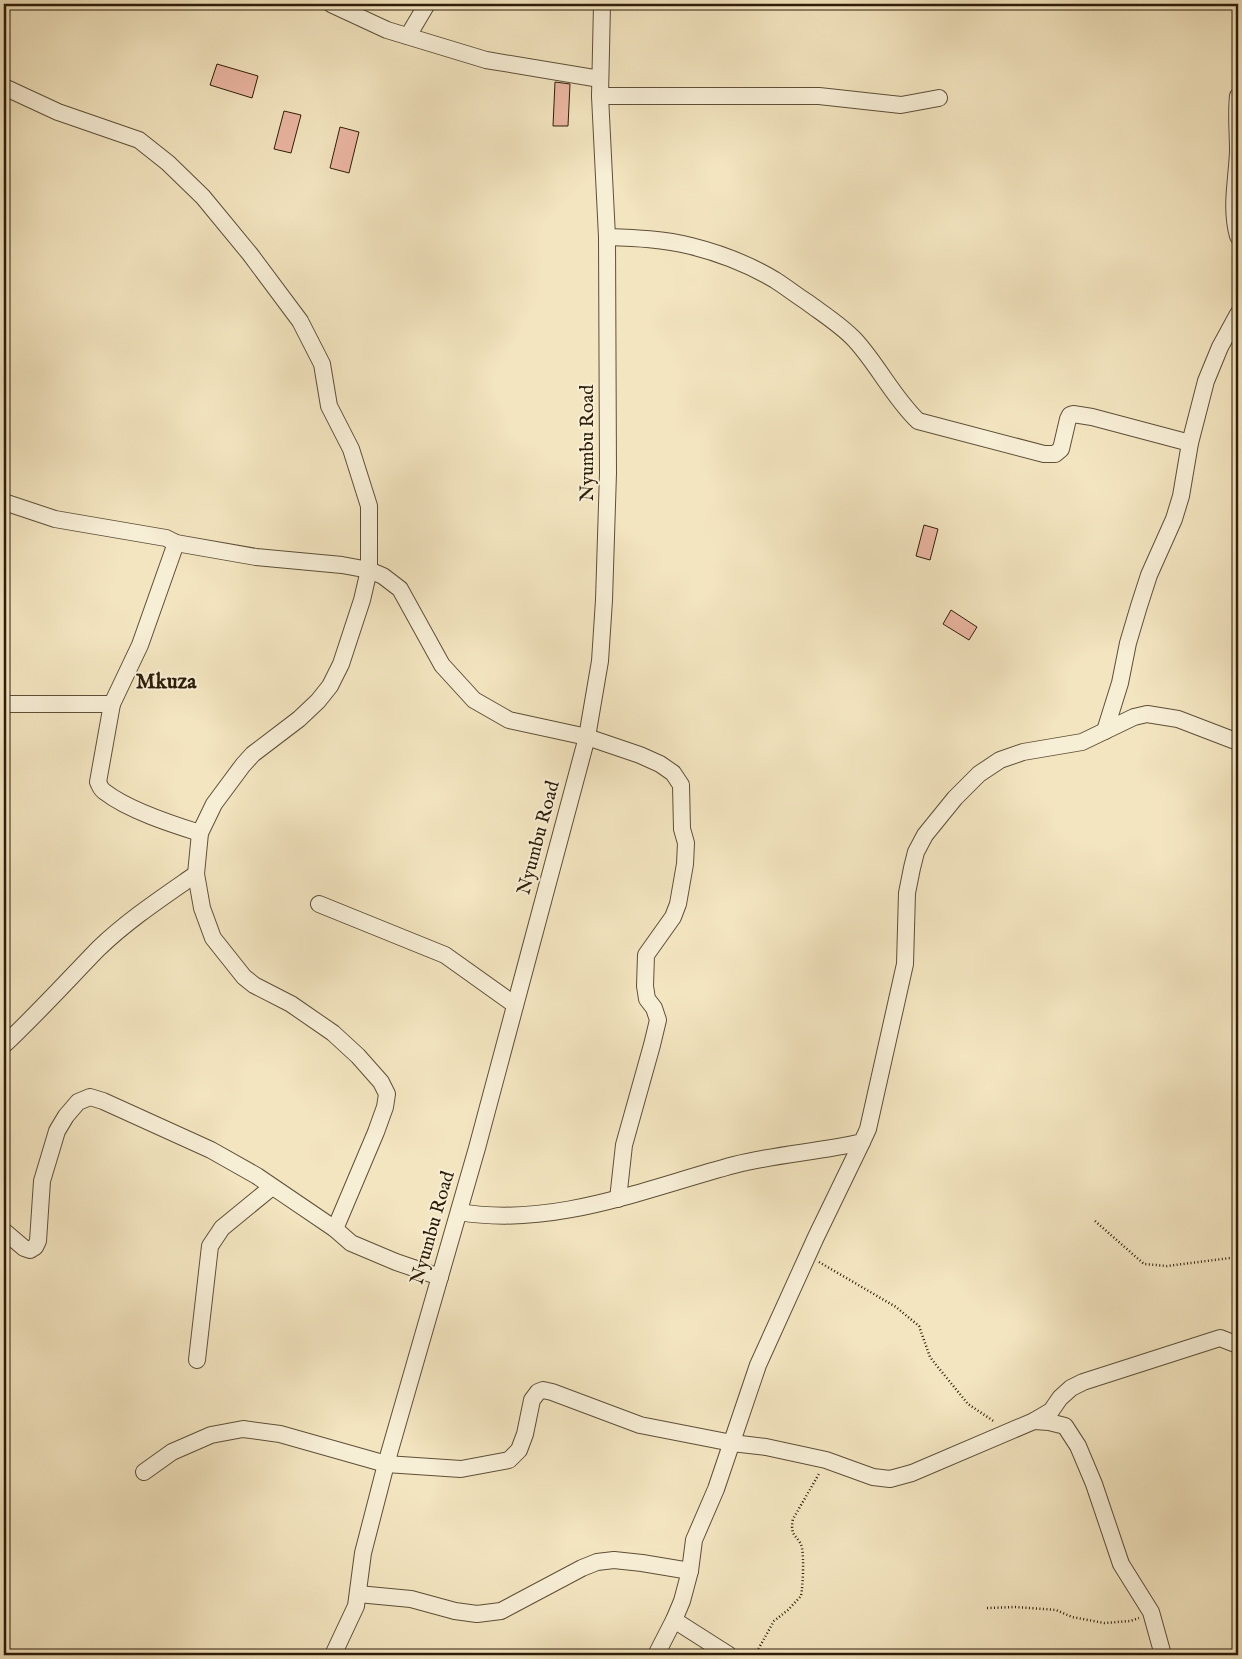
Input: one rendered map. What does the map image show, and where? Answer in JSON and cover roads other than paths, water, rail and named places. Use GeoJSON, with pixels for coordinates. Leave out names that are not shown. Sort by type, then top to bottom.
{"type":"FeatureCollection","features":[{"type":"Feature","properties":{"kind":"street"},"geometry":{"type":"LineString","coordinates":[[331,4],[387,30],[486,60],[600,79]]}},
{"type":"Feature","properties":{"kind":"street"},"geometry":{"type":"LineString","coordinates":[[408,36],[427,4]]}},
{"type":"Feature","properties":{"kind":"street","name":"Nyumbu Road"},"geometry":{"type":"LineString","coordinates":[[333,1655],[356,1606],[363,1553],[386,1464],[459,1212],[587,737],[600,660],[608,472],[607,236],[600,96],[602,4]]}},
{"type":"Feature","properties":{"kind":"street"},"geometry":{"type":"LineString","coordinates":[[4,88],[58,112],[139,140],[168,163],[203,198],[250,254],[300,321],[322,364],[329,406],[351,449],[369,506],[369,570],[362,600],[340,664],[330,686],[318,702],[299,719],[253,754],[214,804],[200,833],[196,874],[202,908],[213,938],[244,977],[254,985],[291,1004],[333,1033],[358,1056],[380,1082],[387,1094],[385,1107],[376,1132],[335,1229]]}},
{"type":"Feature","properties":{"kind":"street"},"geometry":{"type":"LineString","coordinates":[[600,96],[819,96],[901,105],[938,98]]}},
{"type":"Feature","properties":{"kind":"street"},"geometry":{"type":"LineString","coordinates":[[1238,96],[1238,152],[1233,195],[1235,226],[1238,236]]}},
{"type":"Feature","properties":{"kind":"street"},"geometry":{"type":"LineString","coordinates":[[607,236],[652,239],[690,246],[745,265],[774,280],[826,316],[853,338],[871,358],[908,412],[918,421],[1044,454],[1055,454],[1061,449],[1068,419],[1074,414],[1190,443]]}},
{"type":"Feature","properties":{"kind":"street"},"geometry":{"type":"LineString","coordinates":[[1104,731],[1120,683],[1128,643],[1139,606],[1152,568],[1182,496],[1190,443],[1206,381],[1220,347],[1238,314]]}},
{"type":"Feature","properties":{"kind":"street"},"geometry":{"type":"LineString","coordinates":[[4,502],[55,519],[166,538],[176,543],[256,557],[342,565],[369,570],[383,576],[400,590],[442,665],[474,700],[509,720],[587,737],[640,755],[660,764],[673,773],[681,785],[682,829],[686,843],[685,864],[678,904],[673,917],[646,955],[647,999],[654,1008],[658,1020],[624,1145],[618,1199]]}},
{"type":"Feature","properties":{"kind":"street"},"geometry":{"type":"LineString","coordinates":[[176,543],[140,645],[112,704],[98,782],[102,791],[147,814],[200,833]]}},
{"type":"Feature","properties":{"kind":"street"},"geometry":{"type":"LineString","coordinates":[[4,704],[112,704]]}},
{"type":"Feature","properties":{"kind":"street"},"geometry":{"type":"LineString","coordinates":[[656,1655],[682,1601],[690,1571],[694,1540],[716,1489],[758,1365],[868,1129],[905,964],[908,893],[916,852],[924,834],[955,798],[980,774],[1000,760],[1023,752],[1082,742],[1134,717],[1147,714],[1178,719],[1238,742]]}},
{"type":"Feature","properties":{"kind":"street"},"geometry":{"type":"LineString","coordinates":[[4,1045],[67,983],[99,948],[132,919],[196,874]]}},
{"type":"Feature","properties":{"kind":"street"},"geometry":{"type":"LineString","coordinates":[[319,904],[445,955],[515,1006]]}},
{"type":"Feature","properties":{"kind":"street"},"geometry":{"type":"LineString","coordinates":[[4,1231],[24,1248],[30,1250],[38,1241],[42,1181],[57,1131],[66,1116],[78,1102],[90,1097],[103,1101],[211,1150],[272,1187],[335,1229],[351,1243],[396,1262],[440,1277]]}},
{"type":"Feature","properties":{"kind":"street"},"geometry":{"type":"LineString","coordinates":[[459,1212],[483,1216],[537,1215],[618,1199],[764,1158],[862,1142]]}},
{"type":"Feature","properties":{"kind":"street"},"geometry":{"type":"LineString","coordinates":[[197,1360],[210,1246],[222,1228],[272,1187]]}},
{"type":"Feature","properties":{"kind":"street"},"geometry":{"type":"LineString","coordinates":[[144,1472],[172,1452],[211,1435],[243,1429],[280,1434],[386,1464],[461,1468],[509,1460],[519,1450],[525,1434],[532,1400],[538,1392],[544,1390],[640,1425],[732,1443],[766,1447],[826,1460],[873,1477],[890,1479],[912,1474],[1034,1421],[1050,1411],[1071,1388],[1083,1382],[1220,1338],[1238,1345]]}},
{"type":"Feature","properties":{"kind":"street"},"geometry":{"type":"LineString","coordinates":[[1034,1421],[1065,1426],[1078,1446],[1094,1484],[1121,1564],[1151,1612],[1164,1655]]}},
{"type":"Feature","properties":{"kind":"street"},"geometry":{"type":"LineString","coordinates":[[358,1594],[411,1599],[455,1611],[477,1614],[501,1611],[596,1562],[614,1560],[690,1571]]}},
{"type":"Feature","properties":{"kind":"street"},"geometry":{"type":"LineString","coordinates":[[674,1620],[729,1655]]}},
{"type":"Feature","properties":{"kind":"district","name":"Mkuza"},"geometry":{"type":"Point","coordinates":[166,682]}}]}
